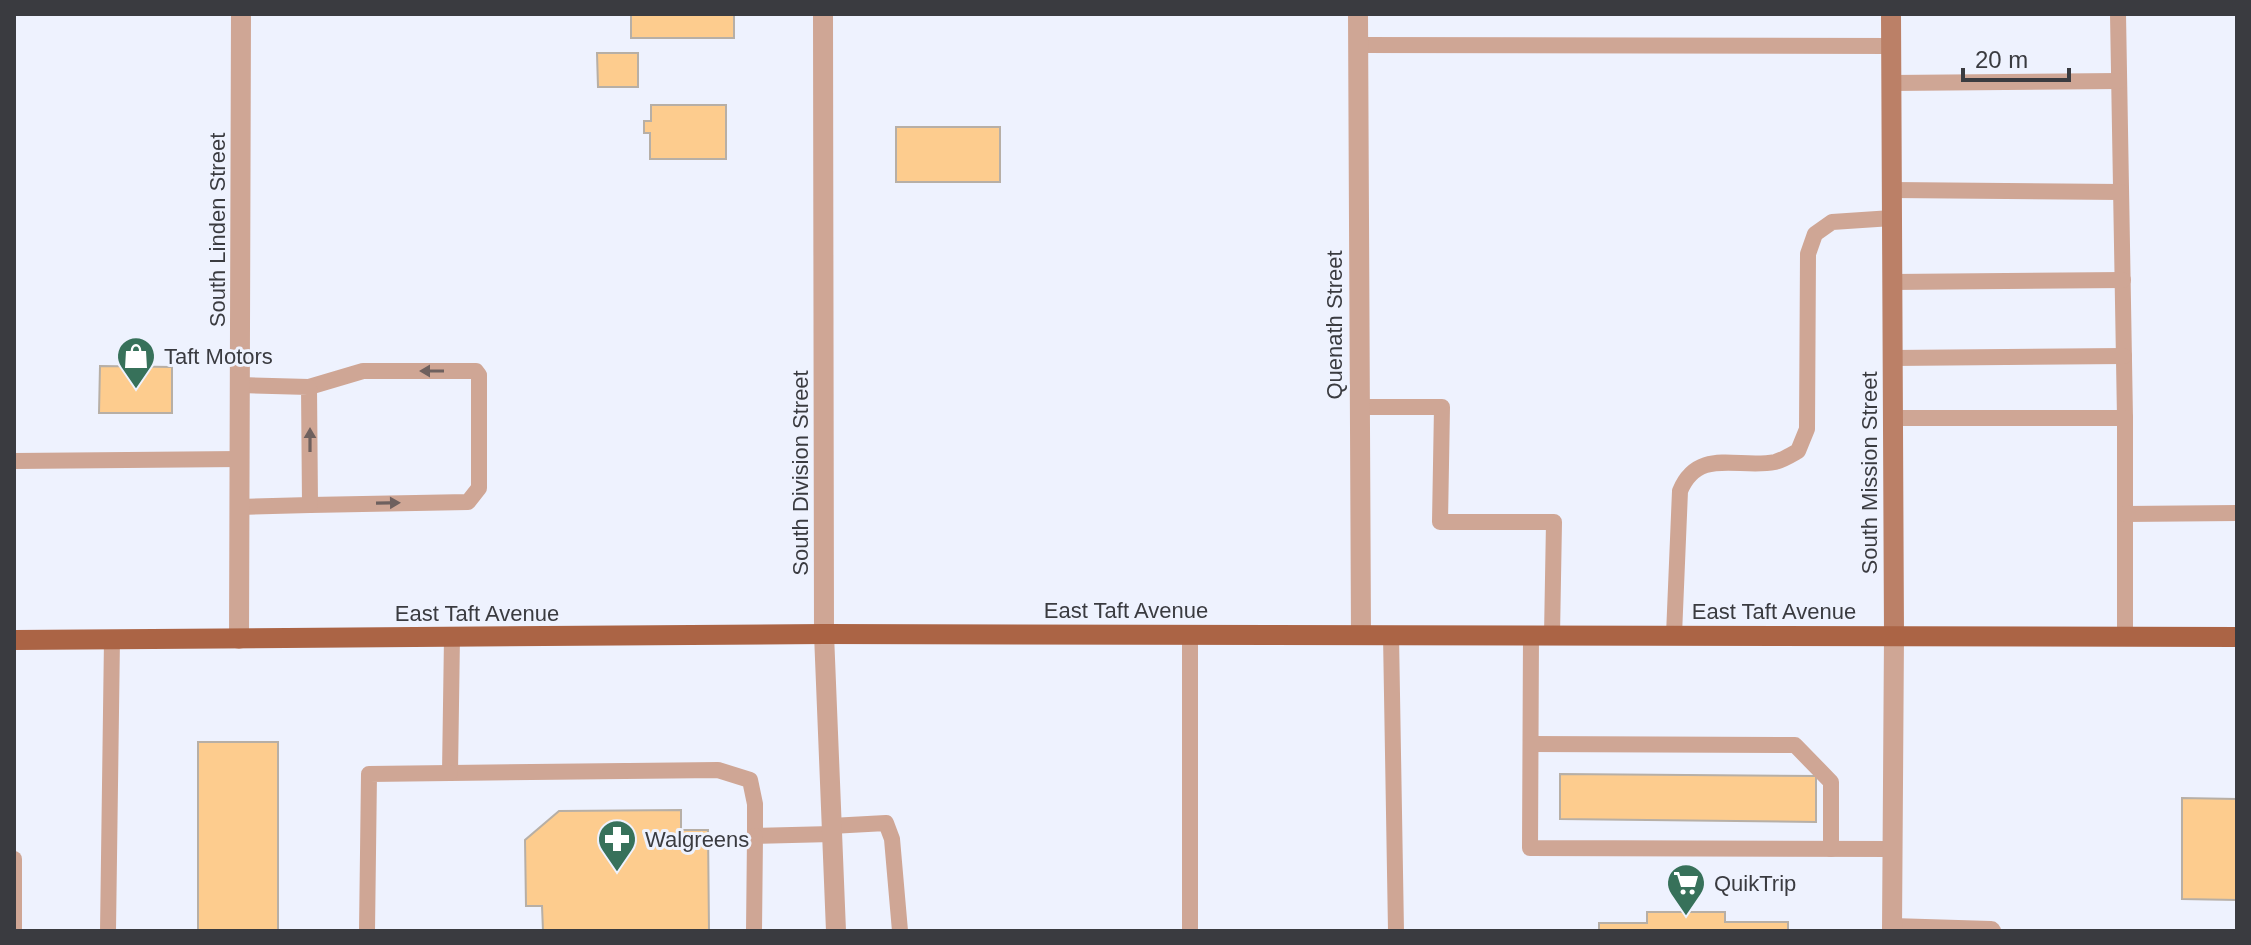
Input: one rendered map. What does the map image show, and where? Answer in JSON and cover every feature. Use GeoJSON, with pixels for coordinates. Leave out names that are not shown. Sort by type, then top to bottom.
{"type":"FeatureCollection","features":[{"type":"Feature","properties":{"kind":"main road","name":"South Mission Street"},"geometry":{"type":"LineString","coordinates":[[1891,14],[1894,635]]}},
{"type":"Feature","properties":{"kind":"main road","name":"East Taft Avenue"},"geometry":{"type":"LineString","coordinates":[[14,640],[824,634],[2237,637]]}},
{"type":"Feature","properties":{"kind":"street","name":"South Linden Street"},"geometry":{"type":"LineString","coordinates":[[239,639],[241,14]]}},
{"type":"Feature","properties":{"kind":"street","name":"South Division Street"},"geometry":{"type":"LineString","coordinates":[[823,14],[824,634],[836,931]]}},
{"type":"Feature","properties":{"kind":"street","name":"Quenath Street"},"geometry":{"type":"LineString","coordinates":[[1358,14],[1361,635]]}},
{"type":"Feature","properties":{"kind":"street","name":"South Mission Street"},"geometry":{"type":"LineString","coordinates":[[1892,929],[1894,635]]}},
{"type":"Feature","properties":{"kind":"street"},"geometry":{"type":"LineString","coordinates":[[1892,929],[1991,931]]}},
{"type":"Feature","properties":{"kind":"lane"},"geometry":{"type":"LineString","coordinates":[[2118,14],[2125,418],[2125,636]]}},
{"type":"Feature","properties":{"kind":"lane"},"geometry":{"type":"LineString","coordinates":[[1358,45],[1891,46]]}},
{"type":"Feature","properties":{"kind":"lane"},"geometry":{"type":"LineString","coordinates":[[1891,83],[2119,81]]}},
{"type":"Feature","properties":{"kind":"lane"},"geometry":{"type":"LineString","coordinates":[[1892,190],[2121,192]]}},
{"type":"Feature","properties":{"kind":"lane"},"geometry":{"type":"LineString","coordinates":[[1674,635],[1680,491],[1686,475],[1707,463],[1777,462],[1798,451],[1807,429],[1808,254],[1815,234],[1832,222],[1892,218]]}},
{"type":"Feature","properties":{"kind":"lane"},"geometry":{"type":"LineString","coordinates":[[1892,282],[2123,280]]}},
{"type":"Feature","properties":{"kind":"lane"},"geometry":{"type":"LineString","coordinates":[[1893,358],[2124,356]]}},
{"type":"Feature","properties":{"kind":"lane"},"geometry":{"type":"LineString","coordinates":[[240,507],[468,502],[479,488],[479,375],[476,371],[363,371],[309,387],[241,385]]}},
{"type":"Feature","properties":{"kind":"lane"},"geometry":{"type":"LineString","coordinates":[[309,387],[310,505]]}},
{"type":"Feature","properties":{"kind":"lane"},"geometry":{"type":"LineString","coordinates":[[1358,407],[1442,407],[1440,522],[1554,522],[1531,744],[1530,848],[1893,849]]}},
{"type":"Feature","properties":{"kind":"lane"},"geometry":{"type":"LineString","coordinates":[[1893,418],[2125,418]]}},
{"type":"Feature","properties":{"kind":"lane"},"geometry":{"type":"LineString","coordinates":[[14,461],[240,459]]}},
{"type":"Feature","properties":{"kind":"lane"},"geometry":{"type":"LineString","coordinates":[[2125,514],[2237,513]]}},
{"type":"Feature","properties":{"kind":"lane"},"geometry":{"type":"LineString","coordinates":[[1190,634],[1190,931]]}},
{"type":"Feature","properties":{"kind":"lane"},"geometry":{"type":"LineString","coordinates":[[1391,635],[1396,931]]}},
{"type":"Feature","properties":{"kind":"lane"},"geometry":{"type":"LineString","coordinates":[[450,773],[452,637]]}},
{"type":"Feature","properties":{"kind":"lane"},"geometry":{"type":"LineString","coordinates":[[108,931],[112,639]]}},
{"type":"Feature","properties":{"kind":"lane"},"geometry":{"type":"LineString","coordinates":[[1531,744],[1795,745],[1831,782],[1831,849]]}},
{"type":"Feature","properties":{"kind":"lane"},"geometry":{"type":"LineString","coordinates":[[367,931],[369,774],[718,770],[750,780],[755,804],[754,931]]}},
{"type":"Feature","properties":{"kind":"lane"},"geometry":{"type":"LineString","coordinates":[[755,836],[886,823],[892,839],[900,931]]}},
{"type":"Feature","properties":{"kind":"lane"},"geometry":{"type":"LineString","coordinates":[[14,859],[14,931]]}},
{"type":"Feature","properties":{"kind":"building"},"geometry":{"type":"Polygon","coordinates":[[[631,14],[734,14],[734,38],[631,38],[631,14]]]}},
{"type":"Feature","properties":{"kind":"building"},"geometry":{"type":"Polygon","coordinates":[[[597,53],[638,53],[638,87],[598,87],[597,53]]]}},
{"type":"Feature","properties":{"kind":"building"},"geometry":{"type":"Polygon","coordinates":[[[651,105],[726,105],[726,159],[650,159],[650,133],[644,133],[644,121],[651,121],[651,105]]]}},
{"type":"Feature","properties":{"kind":"building"},"geometry":{"type":"Polygon","coordinates":[[[896,127],[1000,127],[1000,182],[896,182],[896,127]]]}},
{"type":"Feature","properties":{"kind":"building","name":"Taft Motors"},"geometry":{"type":"Polygon","coordinates":[[[100,366],[172,367],[172,413],[99,413],[100,366]]]}},
{"type":"Feature","properties":{"kind":"building"},"geometry":{"type":"Polygon","coordinates":[[[198,742],[278,742],[278,931],[198,931],[198,742]]]}},
{"type":"Feature","properties":{"kind":"building","name":"QuikTrip"},"geometry":{"type":"Polygon","coordinates":[[[1560,774],[1816,776],[1816,822],[1560,819],[1560,774]]]}},
{"type":"Feature","properties":{"kind":"building"},"geometry":{"type":"Polygon","coordinates":[[[2182,798],[2237,799],[2237,900],[2182,899],[2182,798]]]}},
{"type":"Feature","properties":{"kind":"building","name":"Walgreens"},"geometry":{"type":"Polygon","coordinates":[[[681,810],[681,830],[708,830],[709,931],[543,931],[542,906],[526,906],[525,840],[559,811],[681,810]]]}},
{"type":"Feature","properties":{"kind":"building","name":"QuikTrip"},"geometry":{"type":"Polygon","coordinates":[[[1647,912],[1725,912],[1725,922],[1788,922],[1788,931],[1599,931],[1599,923],[1647,923],[1647,912]]]}},
{"type":"Feature","properties":{"kind":"place","name":"Taft Motors"},"geometry":{"type":"Point","coordinates":[136,390]}},
{"type":"Feature","properties":{"kind":"place","name":"Walgreens"},"geometry":{"type":"Point","coordinates":[617,873]}},
{"type":"Feature","properties":{"kind":"place","name":"QuikTrip"},"geometry":{"type":"Point","coordinates":[1686,917]}}]}
